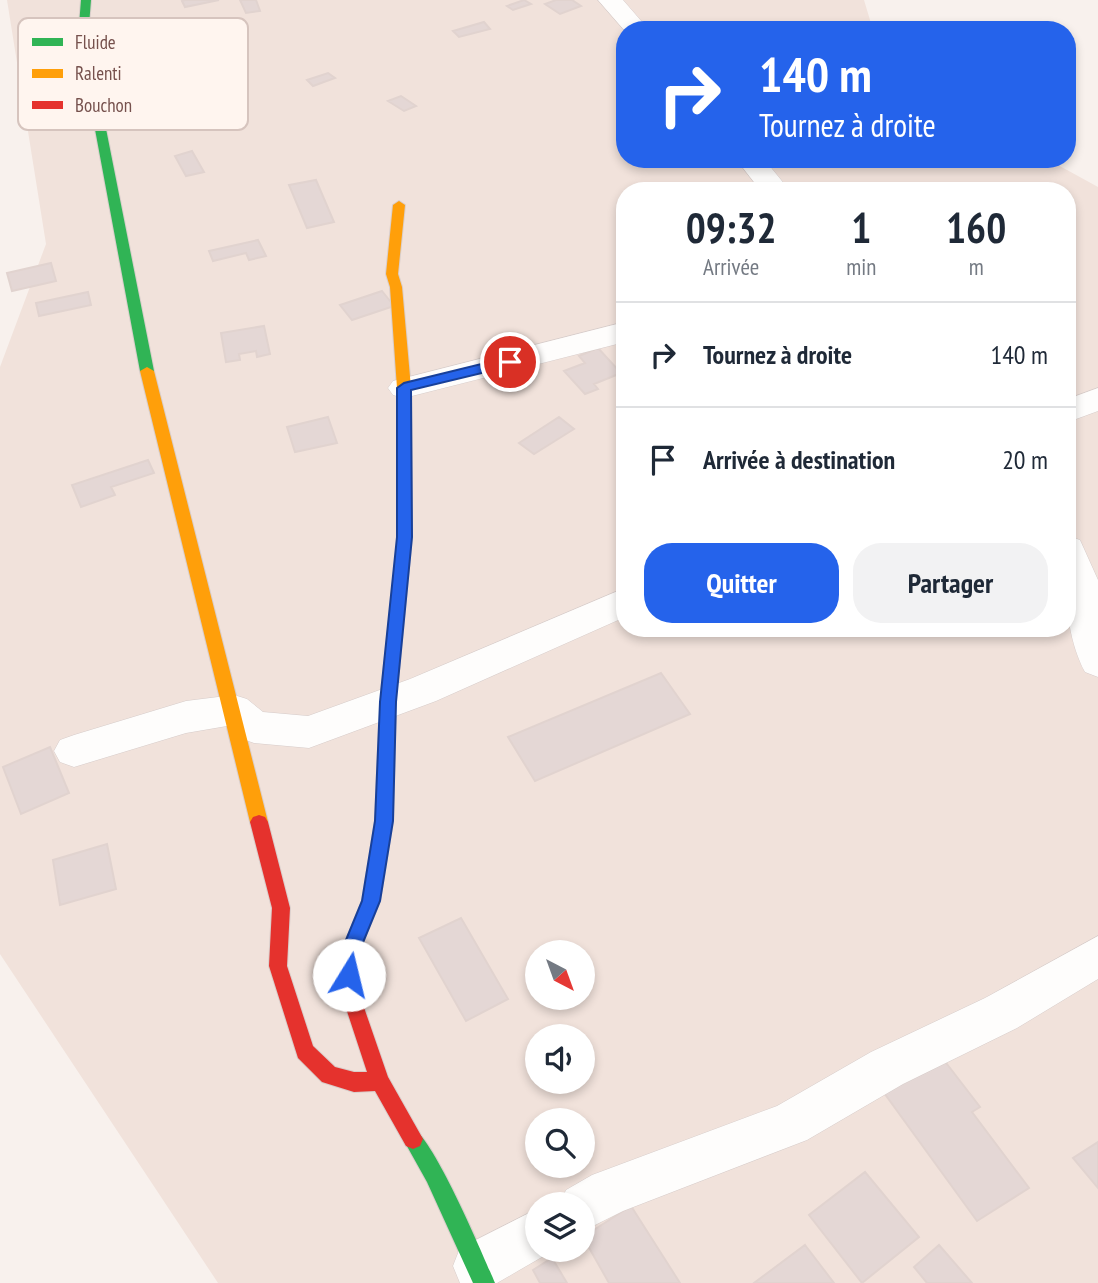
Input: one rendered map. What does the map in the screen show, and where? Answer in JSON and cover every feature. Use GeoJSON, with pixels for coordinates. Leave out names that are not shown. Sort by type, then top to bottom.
{"type":"FeatureCollection","features":[{"type":"Feature","properties":{"kind":"street"},"geometry":{"type":"LineString","coordinates":[[85,18],[86,0]]}},
{"type":"Feature","properties":{"kind":"street"},"geometry":{"type":"LineString","coordinates":[[610,0],[629,21]]}},
{"type":"Feature","properties":{"kind":"street"},"geometry":{"type":"LineString","coordinates":[[100,130],[139,339],[234,710],[281,908],[278,966],[305,1051],[329,1075],[354,1082],[380,1081]]}},
{"type":"Feature","properties":{"kind":"street"},"geometry":{"type":"LineString","coordinates":[[757,168],[768,182]]}},
{"type":"Feature","properties":{"kind":"street"},"geometry":{"type":"LineString","coordinates":[[399,205],[392,274],[404,388],[405,537],[388,702],[382,834],[371,901],[348,957],[350,993],[380,1081],[434,1175],[481,1275],[525,1242]]}},
{"type":"Feature","properties":{"kind":"street"},"geometry":{"type":"LineString","coordinates":[[404,388],[616,334]]}},
{"type":"Feature","properties":{"kind":"street"},"geometry":{"type":"LineString","coordinates":[[1076,408],[1098,399]]}},
{"type":"Feature","properties":{"kind":"street"},"geometry":{"type":"LineString","coordinates":[[1076,562],[1090,643],[1098,662]]}},
{"type":"Feature","properties":{"kind":"street"},"geometry":{"type":"LineString","coordinates":[[74,751],[186,717],[234,710],[254,727],[309,732],[388,702],[616,605]]}},
{"type":"Feature","properties":{"kind":"street"},"geometry":{"type":"LineString","coordinates":[[595,1200],[609,1192],[790,1124],[887,1068],[1001,1013],[1098,956]]}},
{"type":"Feature","properties":{"kind":"shaded area"},"geometry":{"type":"Polygon","coordinates":[[[7,0],[864,0],[870,21],[616,21],[616,168],[1063,168],[1098,187],[1098,1283],[218,1283],[0,954],[0,367],[46,244],[28,130],[248,130],[248,18],[18,18],[18,69],[7,0]]]}},
{"type":"Feature","properties":{"kind":"building"},"geometry":{"type":"Polygon","coordinates":[[[219,0],[185,7],[182,1],[219,0]]]}},
{"type":"Feature","properties":{"kind":"building"},"geometry":{"type":"Polygon","coordinates":[[[240,0],[256,0],[260,11],[246,13],[240,0]]]}},
{"type":"Feature","properties":{"kind":"building"},"geometry":{"type":"Polygon","coordinates":[[[524,0],[531,4],[513,10],[507,6],[524,0]]]}},
{"type":"Feature","properties":{"kind":"building"},"geometry":{"type":"Polygon","coordinates":[[[556,0],[572,0],[581,6],[560,14],[545,4],[556,0]]]}},
{"type":"Feature","properties":{"kind":"building"},"geometry":{"type":"Polygon","coordinates":[[[484,22],[490,29],[459,37],[453,31],[484,22]]]}},
{"type":"Feature","properties":{"kind":"building"},"geometry":{"type":"Polygon","coordinates":[[[328,73],[335,78],[313,86],[307,80],[328,73]]]}},
{"type":"Feature","properties":{"kind":"building"},"geometry":{"type":"Polygon","coordinates":[[[401,96],[416,106],[404,111],[388,101],[401,96]]]}},
{"type":"Feature","properties":{"kind":"building"},"geometry":{"type":"Polygon","coordinates":[[[192,151],[204,172],[186,176],[175,156],[192,151]]]}},
{"type":"Feature","properties":{"kind":"building"},"geometry":{"type":"Polygon","coordinates":[[[316,180],[334,222],[307,228],[289,185],[316,180]]]}},
{"type":"Feature","properties":{"kind":"building"},"geometry":{"type":"Polygon","coordinates":[[[258,240],[266,256],[249,260],[246,253],[213,261],[209,251],[258,240]]]}},
{"type":"Feature","properties":{"kind":"building"},"geometry":{"type":"Polygon","coordinates":[[[51,263],[56,281],[12,291],[7,273],[51,263]]]}},
{"type":"Feature","properties":{"kind":"building"},"geometry":{"type":"Polygon","coordinates":[[[382,291],[394,306],[352,320],[340,305],[382,291]]]}},
{"type":"Feature","properties":{"kind":"building"},"geometry":{"type":"Polygon","coordinates":[[[88,292],[91,305],[39,316],[36,303],[88,292]]]}},
{"type":"Feature","properties":{"kind":"building"},"geometry":{"type":"Polygon","coordinates":[[[264,326],[270,354],[257,357],[256,351],[239,354],[240,360],[226,362],[221,333],[264,326]]]}},
{"type":"Feature","properties":{"kind":"building"},"geometry":{"type":"Polygon","coordinates":[[[598,348],[616,368],[616,375],[594,384],[598,389],[585,394],[564,371],[585,363],[579,356],[598,348]]]}},
{"type":"Feature","properties":{"kind":"building"},"geometry":{"type":"Polygon","coordinates":[[[328,417],[337,443],[295,452],[287,427],[328,417]]]}},
{"type":"Feature","properties":{"kind":"building"},"geometry":{"type":"Polygon","coordinates":[[[559,417],[574,429],[534,454],[519,443],[559,417]]]}},
{"type":"Feature","properties":{"kind":"building"},"geometry":{"type":"Polygon","coordinates":[[[148,460],[154,473],[111,487],[115,495],[81,507],[72,485],[148,460]]]}},
{"type":"Feature","properties":{"kind":"building"},"geometry":{"type":"Polygon","coordinates":[[[661,673],[690,714],[535,781],[508,737],[661,673]]]}},
{"type":"Feature","properties":{"kind":"building"},"geometry":{"type":"Polygon","coordinates":[[[50,747],[69,793],[21,814],[3,767],[50,747]]]}},
{"type":"Feature","properties":{"kind":"building"},"geometry":{"type":"Polygon","coordinates":[[[107,844],[116,889],[60,905],[53,860],[107,844]]]}},
{"type":"Feature","properties":{"kind":"building"},"geometry":{"type":"Polygon","coordinates":[[[461,918],[508,999],[466,1021],[419,938],[461,918]]]}},
{"type":"Feature","properties":{"kind":"building"},"geometry":{"type":"Polygon","coordinates":[[[940,1055],[980,1107],[972,1112],[1029,1188],[977,1221],[882,1090],[940,1055]]]}},
{"type":"Feature","properties":{"kind":"building"},"geometry":{"type":"Polygon","coordinates":[[[1098,1142],[1098,1188],[1073,1158],[1098,1142]]]}},
{"type":"Feature","properties":{"kind":"building"},"geometry":{"type":"Polygon","coordinates":[[[865,1172],[919,1237],[862,1283],[809,1215],[865,1172]]]}},
{"type":"Feature","properties":{"kind":"building"},"geometry":{"type":"Polygon","coordinates":[[[631,1206],[680,1283],[609,1283],[595,1258],[595,1229],[631,1206]]]}},
{"type":"Feature","properties":{"kind":"building"},"geometry":{"type":"Polygon","coordinates":[[[805,1245],[834,1283],[754,1283],[805,1245]]]}},
{"type":"Feature","properties":{"kind":"building"},"geometry":{"type":"Polygon","coordinates":[[[939,1245],[972,1283],[927,1283],[914,1267],[939,1245]]]}},
{"type":"Feature","properties":{"kind":"building"},"geometry":{"type":"Polygon","coordinates":[[[546,1262],[554,1262],[567,1283],[540,1283],[533,1270],[546,1262]]]}},
{"type":"Feature","properties":{"kind":"traffic: fast"},"geometry":{"type":"LineString","coordinates":[[85,18],[86,0]]}},
{"type":"Feature","properties":{"kind":"traffic: fast"},"geometry":{"type":"LineString","coordinates":[[101,130],[147,371]]}},
{"type":"Feature","properties":{"kind":"traffic: fast"},"geometry":{"type":"LineString","coordinates":[[413,1139],[434,1175],[484,1283]]}},
{"type":"Feature","properties":{"kind":"traffic: slow"},"geometry":{"type":"LineString","coordinates":[[388,701],[405,537],[404,388],[396,287],[392,274],[399,205]]}},
{"type":"Feature","properties":{"kind":"traffic: slow"},"geometry":{"type":"LineString","coordinates":[[147,371],[259,822]]}},
{"type":"Feature","properties":{"kind":"traffic: jam"},"geometry":{"type":"LineString","coordinates":[[380,1081],[350,993],[348,957],[371,901],[384,821],[388,701]]}},
{"type":"Feature","properties":{"kind":"traffic: jam"},"geometry":{"type":"LineString","coordinates":[[259,822],[281,908],[278,966],[305,1051],[329,1075],[354,1082],[380,1081],[413,1139]]}},
{"type":"Feature","properties":{"kind":"route"},"geometry":{"type":"LineString","coordinates":[[349,975],[348,957],[371,901],[384,821],[388,702],[405,537],[404,388],[510,362]]}}]}
